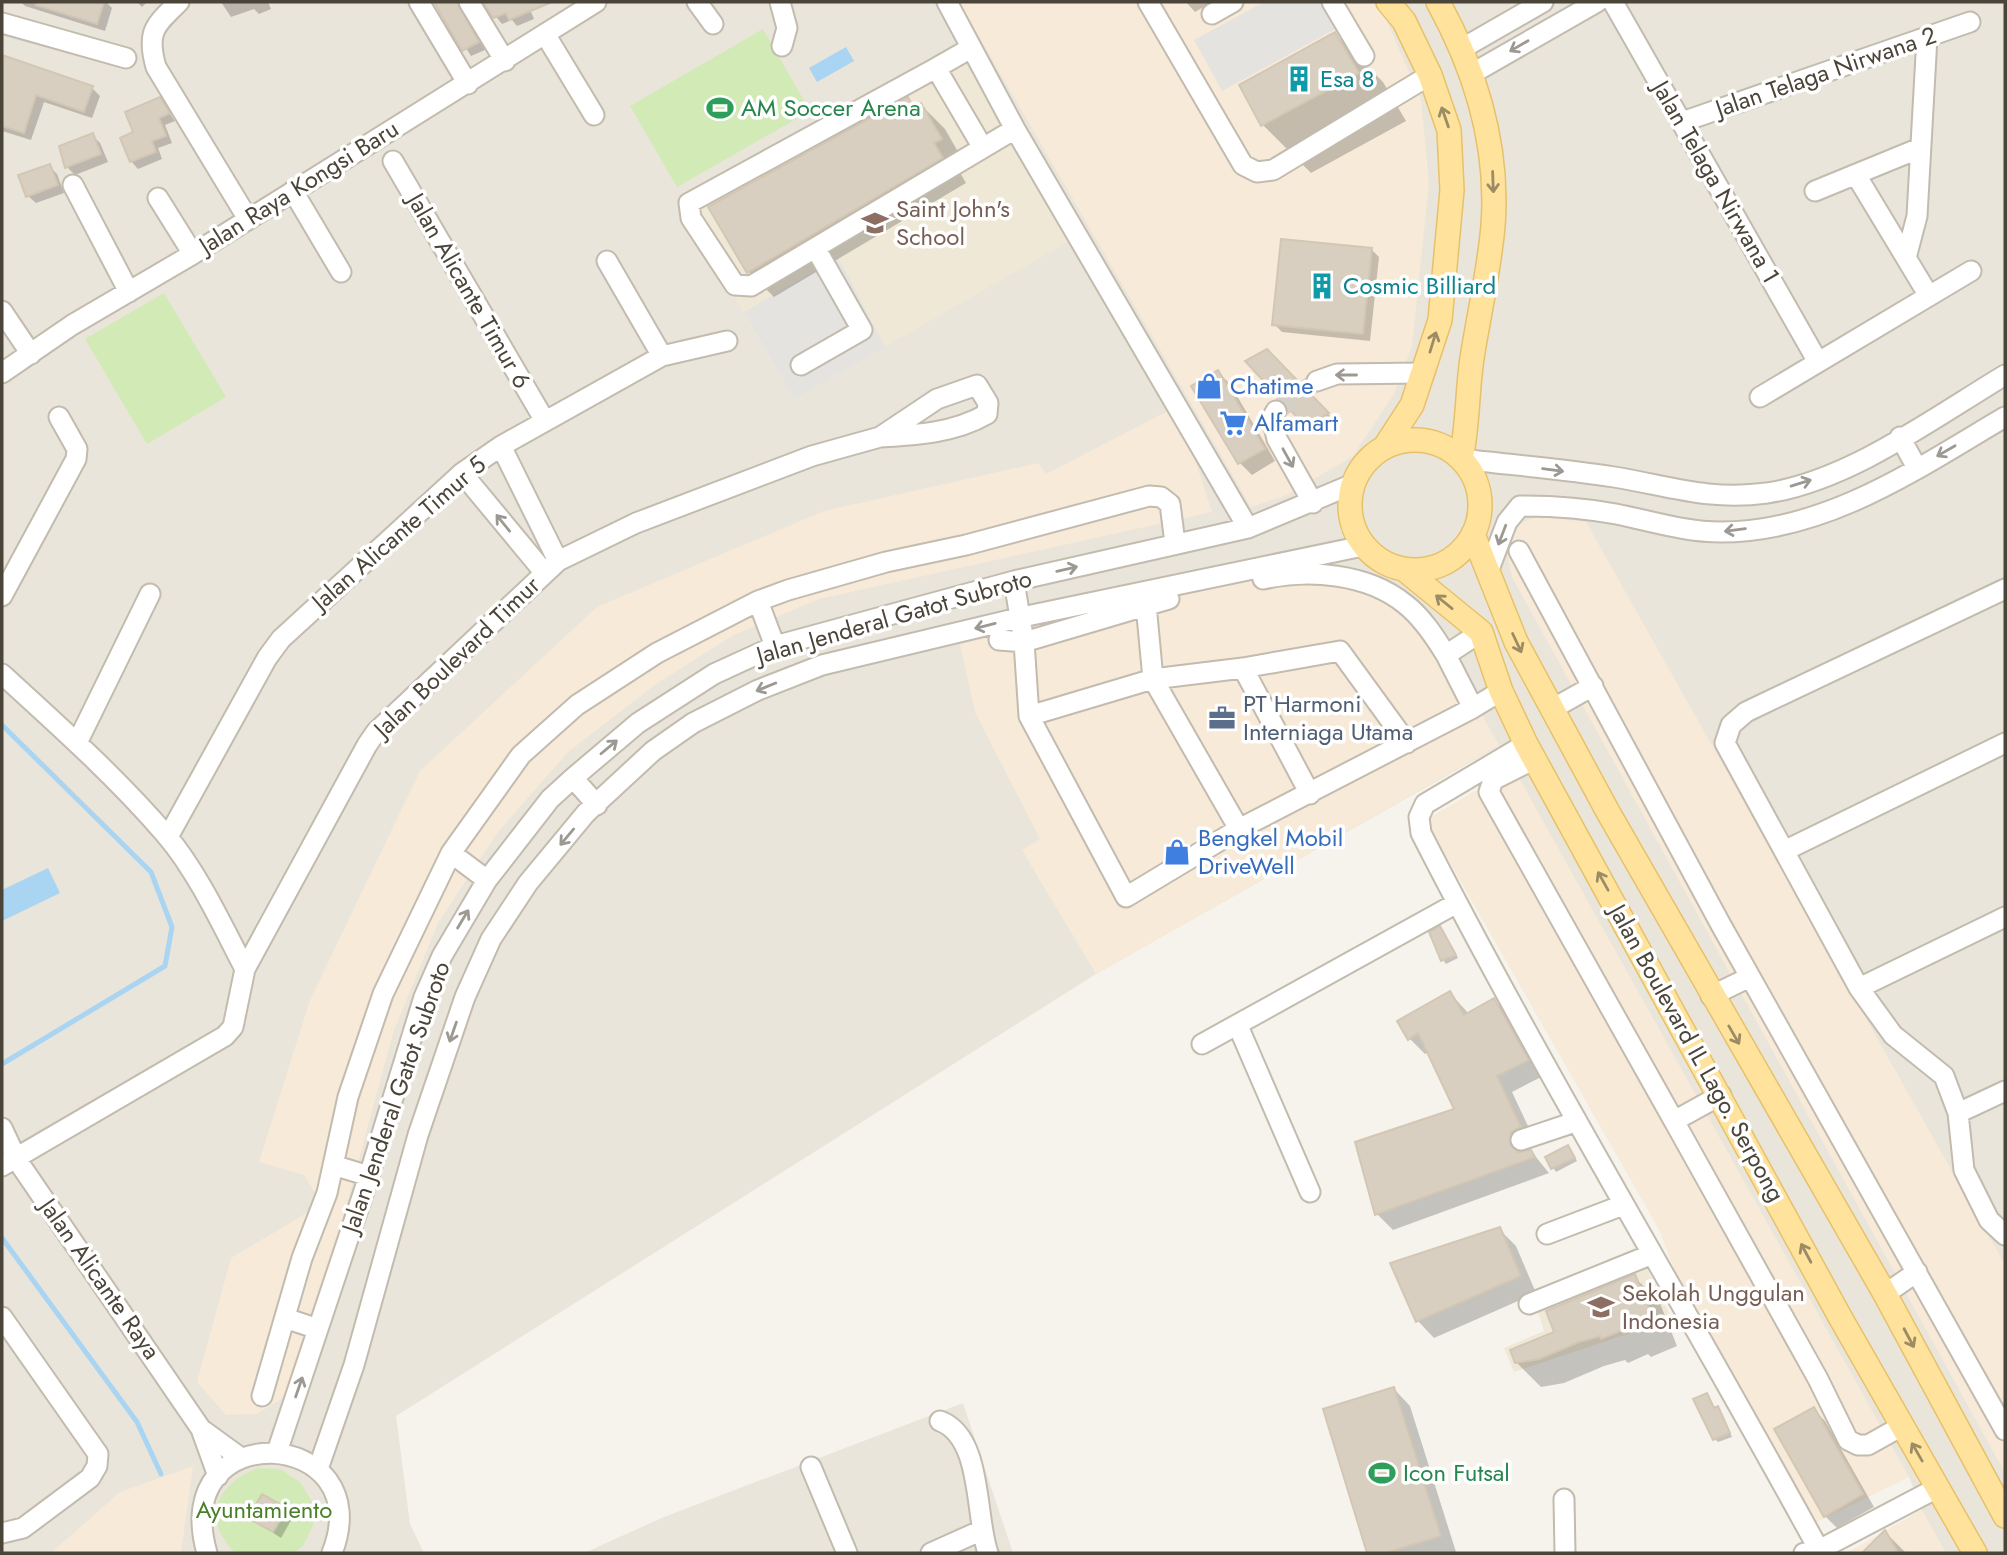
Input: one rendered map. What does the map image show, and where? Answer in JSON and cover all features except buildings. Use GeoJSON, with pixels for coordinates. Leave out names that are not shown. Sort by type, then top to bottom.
{"type":"FeatureCollection","features":[{"type":"Feature","properties":{"kind":"main road"},"geometry":{"type":"LineString","coordinates":[[1384,447],[1416,440],[1440,446],[1461,459],[1471,472],[1480,503],[1474,534],[1464,548],[1445,563],[1421,570],[1405,570],[1382,562],[1363,546],[1350,516],[1353,484],[1366,463],[1384,447],[1412,405],[1424,373],[1440,320],[1452,190],[1450,130],[1430,75],[1404,21],[1388,2]]}},
{"type":"Feature","properties":{"kind":"main road"},"geometry":{"type":"LineString","coordinates":[[1438,2],[1473,72],[1491,157],[1493,224],[1472,362],[1467,427],[1461,459]]}},
{"type":"Feature","properties":{"kind":"main road","name":"Jalan Boulevard IL Lago. Serpong"},"geometry":{"type":"LineString","coordinates":[[1474,534],[1516,642],[1552,709],[1676,935],[1885,1294],[2005,1516]]}},
{"type":"Feature","properties":{"kind":"main road"},"geometry":{"type":"LineString","coordinates":[[1405,570],[1481,632]]}},
{"type":"Feature","properties":{"kind":"main road","name":"Jalan Boulevard IL Lago. Serpong"},"geometry":{"type":"LineString","coordinates":[[1481,632],[1501,691],[1530,751],[1902,1426],[1975,1553]]}},
{"type":"Feature","properties":{"kind":"main road"},"geometry":{"type":"LineString","coordinates":[[1643,954],[1676,935]]}},
{"type":"Feature","properties":{"kind":"street"},"geometry":{"type":"LineString","coordinates":[[179,2],[152,33],[151,47],[156,67],[248,219]]}},
{"type":"Feature","properties":{"kind":"street"},"geometry":{"type":"LineString","coordinates":[[419,2],[468,84]]}},
{"type":"Feature","properties":{"kind":"street"},"geometry":{"type":"LineString","coordinates":[[470,2],[505,61]]}},
{"type":"Feature","properties":{"kind":"street","name":"Jalan Raya Kongsi Baru"},"geometry":{"type":"LineString","coordinates":[[2,373],[596,2]]}},
{"type":"Feature","properties":{"kind":"street"},"geometry":{"type":"LineString","coordinates":[[697,2],[712,24]]}},
{"type":"Feature","properties":{"kind":"street"},"geometry":{"type":"LineString","coordinates":[[780,2],[787,28],[782,46]]}},
{"type":"Feature","properties":{"kind":"street"},"geometry":{"type":"LineString","coordinates":[[947,2],[1015,129],[1248,528]]}},
{"type":"Feature","properties":{"kind":"street"},"geometry":{"type":"LineString","coordinates":[[1148,2],[1243,165],[1257,172],[1273,170],[1430,75]]}},
{"type":"Feature","properties":{"kind":"street"},"geometry":{"type":"LineString","coordinates":[[1212,14],[1233,2]]}},
{"type":"Feature","properties":{"kind":"street"},"geometry":{"type":"LineString","coordinates":[[1332,2],[1364,56]]}},
{"type":"Feature","properties":{"kind":"street"},"geometry":{"type":"LineString","coordinates":[[1463,48],[1543,2]]}},
{"type":"Feature","properties":{"kind":"street"},"geometry":{"type":"LineString","coordinates":[[1473,72],[1597,2]]}},
{"type":"Feature","properties":{"kind":"street","name":"Jalan Telaga Nirwana 1"},"geometry":{"type":"LineString","coordinates":[[1613,2],[1818,362]]}},
{"type":"Feature","properties":{"kind":"street","name":"Jalan Telaga Nirwana 2"},"geometry":{"type":"LineString","coordinates":[[1682,122],[1970,22]]}},
{"type":"Feature","properties":{"kind":"street"},"geometry":{"type":"LineString","coordinates":[[2,23],[126,58]]}},
{"type":"Feature","properties":{"kind":"street"},"geometry":{"type":"LineString","coordinates":[[545,34],[594,115]]}},
{"type":"Feature","properties":{"kind":"street"},"geometry":{"type":"LineString","coordinates":[[1906,258],[1917,216],[1927,37]]}},
{"type":"Feature","properties":{"kind":"street"},"geometry":{"type":"LineString","coordinates":[[971,48],[689,203],[691,218],[735,285],[751,286],[1015,129]]}},
{"type":"Feature","properties":{"kind":"street"},"geometry":{"type":"LineString","coordinates":[[936,68],[983,148]]}},
{"type":"Feature","properties":{"kind":"street"},"geometry":{"type":"LineString","coordinates":[[1815,191],[1920,148]]}},
{"type":"Feature","properties":{"kind":"street","name":"Jalan Alicante Timur 6"},"geometry":{"type":"LineString","coordinates":[[393,161],[545,421]]}},
{"type":"Feature","properties":{"kind":"street"},"geometry":{"type":"LineString","coordinates":[[1856,175],[1929,296]]}},
{"type":"Feature","properties":{"kind":"street"},"geometry":{"type":"LineString","coordinates":[[73,186],[129,292]]}},
{"type":"Feature","properties":{"kind":"street"},"geometry":{"type":"LineString","coordinates":[[293,191],[341,272]]}},
{"type":"Feature","properties":{"kind":"street"},"geometry":{"type":"LineString","coordinates":[[158,198],[193,254]]}},
{"type":"Feature","properties":{"kind":"street"},"geometry":{"type":"LineString","coordinates":[[800,365],[862,330],[816,249]]}},
{"type":"Feature","properties":{"kind":"street"},"geometry":{"type":"LineString","coordinates":[[607,261],[662,356]]}},
{"type":"Feature","properties":{"kind":"street"},"geometry":{"type":"LineString","coordinates":[[1760,397],[1972,271]]}},
{"type":"Feature","properties":{"kind":"street"},"geometry":{"type":"LineString","coordinates":[[2,311],[31,354]]}},
{"type":"Feature","properties":{"kind":"street","name":"Jalan Alicante Timur 5"},"geometry":{"type":"LineString","coordinates":[[168,837],[281,639],[462,473],[501,446],[662,356],[727,341]]}},
{"type":"Feature","properties":{"kind":"street"},"geometry":{"type":"LineString","coordinates":[[1317,381],[1337,374],[1424,373]]}},
{"type":"Feature","properties":{"kind":"street"},"geometry":{"type":"LineString","coordinates":[[1461,459],[1615,477],[1676,492],[1723,496],[1769,493],[1859,461],[2005,375]]}},
{"type":"Feature","properties":{"kind":"street","name":"Jalan Boulevard Timur"},"geometry":{"type":"LineString","coordinates":[[9,1163],[225,1035],[233,1027],[245,969],[376,732],[551,567],[674,509],[811,456],[880,437],[929,434],[975,421],[987,414],[988,403],[976,385],[963,387],[937,399],[880,437]]}},
{"type":"Feature","properties":{"kind":"street"},"geometry":{"type":"LineString","coordinates":[[1276,411],[1272,418],[1277,439],[1313,503]]}},
{"type":"Feature","properties":{"kind":"street"},"geometry":{"type":"LineString","coordinates":[[2,596],[76,459],[77,449],[59,417]]}},
{"type":"Feature","properties":{"kind":"street"},"geometry":{"type":"LineString","coordinates":[[1488,572],[1507,522],[1520,506],[1563,506],[1669,527],[1722,532],[1775,525],[1832,510],[1878,491],[2005,417]]}},
{"type":"Feature","properties":{"kind":"street"},"geometry":{"type":"LineString","coordinates":[[1900,437],[1917,468]]}},
{"type":"Feature","properties":{"kind":"street"},"geometry":{"type":"LineString","coordinates":[[501,446],[551,567]]}},
{"type":"Feature","properties":{"kind":"street"},"geometry":{"type":"LineString","coordinates":[[462,473],[551,567]]}},
{"type":"Feature","properties":{"kind":"street","name":"Jalan Jenderal Gatot Subroto"},"geometry":{"type":"LineString","coordinates":[[277,1452],[369,1176],[424,997],[442,956],[487,880],[550,799],[573,778],[638,723],[714,674],[775,646],[1014,581],[1248,528],[1353,484]]}},
{"type":"Feature","properties":{"kind":"street"},"geometry":{"type":"LineString","coordinates":[[262,1396],[302,1258],[327,1193],[348,1097],[383,994],[451,853],[521,755],[577,705],[657,653],[758,601],[788,590],[886,562],[966,545],[1149,496],[1161,497],[1170,504],[1175,543]]}},
{"type":"Feature","properties":{"kind":"street","name":"Jalan Jenderal Gatot Subroto"},"geometry":{"type":"LineString","coordinates":[[318,1469],[354,1365],[418,1135],[465,997],[491,939],[528,883],[586,813],[653,751],[693,723],[758,690],[822,665],[1022,617],[1146,598],[1363,546]]}},
{"type":"Feature","properties":{"kind":"street"},"geometry":{"type":"LineString","coordinates":[[1519,551],[1750,977],[2005,1430]]}},
{"type":"Feature","properties":{"kind":"street"},"geometry":{"type":"LineString","coordinates":[[999,640],[1024,642],[1146,598],[1276,576],[1330,573],[1379,589],[1405,603],[1433,633],[1473,709]]}},
{"type":"Feature","properties":{"kind":"street"},"geometry":{"type":"LineString","coordinates":[[1014,581],[1022,617],[1029,716],[1126,897],[1239,829],[1473,709],[1501,691]]}},
{"type":"Feature","properties":{"kind":"street"},"geometry":{"type":"LineString","coordinates":[[2005,589],[1746,712],[1731,725],[1725,743],[1859,988],[1893,1035],[1921,1054],[1944,1076],[1958,1113],[1964,1170],[1989,1220],[2005,1235]]}},
{"type":"Feature","properties":{"kind":"street"},"geometry":{"type":"LineString","coordinates":[[77,743],[150,594]]}},
{"type":"Feature","properties":{"kind":"street"},"geometry":{"type":"LineString","coordinates":[[1146,598],[1153,680],[1239,829]]}},
{"type":"Feature","properties":{"kind":"street"},"geometry":{"type":"LineString","coordinates":[[758,601],[775,646]]}},
{"type":"Feature","properties":{"kind":"street"},"geometry":{"type":"LineString","coordinates":[[1446,655],[1481,632]]}},
{"type":"Feature","properties":{"kind":"street"},"geometry":{"type":"LineString","coordinates":[[1029,716],[1153,680],[1340,651],[1407,743]]}},
{"type":"Feature","properties":{"kind":"street"},"geometry":{"type":"LineString","coordinates":[[1243,668],[1310,794]]}},
{"type":"Feature","properties":{"kind":"street"},"geometry":{"type":"LineString","coordinates":[[2,674],[77,743],[168,837],[216,914],[245,969]]}},
{"type":"Feature","properties":{"kind":"street"},"geometry":{"type":"LineString","coordinates":[[1552,709],[1592,686]]}},
{"type":"Feature","properties":{"kind":"street"},"geometry":{"type":"LineString","coordinates":[[1784,851],[2005,743]]}},
{"type":"Feature","properties":{"kind":"street"},"geometry":{"type":"LineString","coordinates":[[1530,751],[1425,804],[1419,817],[1421,833],[1575,1122],[1650,1255],[1741,1406],[1812,1551],[1937,1488]]}},
{"type":"Feature","properties":{"kind":"street"},"geometry":{"type":"LineString","coordinates":[[1530,751],[1493,780],[1489,792],[1818,1378],[1848,1440],[1858,1445],[1868,1444],[1902,1426]]}},
{"type":"Feature","properties":{"kind":"street"},"geometry":{"type":"LineString","coordinates":[[573,778],[597,805]]}},
{"type":"Feature","properties":{"kind":"street"},"geometry":{"type":"LineString","coordinates":[[451,853],[487,880]]}},
{"type":"Feature","properties":{"kind":"street"},"geometry":{"type":"LineString","coordinates":[[1202,1044],[1457,903]]}},
{"type":"Feature","properties":{"kind":"street"},"geometry":{"type":"LineString","coordinates":[[1859,988],[2005,917]]}},
{"type":"Feature","properties":{"kind":"street"},"geometry":{"type":"LineString","coordinates":[[1711,996],[1750,977]]}},
{"type":"Feature","properties":{"kind":"street"},"geometry":{"type":"LineString","coordinates":[[1238,1026],[1310,1192]]}},
{"type":"Feature","properties":{"kind":"street"},"geometry":{"type":"LineString","coordinates":[[1958,1113],[2005,1091]]}},
{"type":"Feature","properties":{"kind":"street"},"geometry":{"type":"LineString","coordinates":[[1674,1121],[1721,1095]]}},
{"type":"Feature","properties":{"kind":"street"},"geometry":{"type":"LineString","coordinates":[[1521,1140],[1575,1122]]}},
{"type":"Feature","properties":{"kind":"street","name":"Jalan Alicante Raya"},"geometry":{"type":"LineString","coordinates":[[2,1128],[9,1163],[201,1429],[218,1476]]}},
{"type":"Feature","properties":{"kind":"street"},"geometry":{"type":"LineString","coordinates":[[334,1165],[369,1176]]}},
{"type":"Feature","properties":{"kind":"street"},"geometry":{"type":"LineString","coordinates":[[1547,1234],[1623,1205]]}},
{"type":"Feature","properties":{"kind":"street"},"geometry":{"type":"LineString","coordinates":[[1529,1304],[1650,1255]]}},
{"type":"Feature","properties":{"kind":"street"},"geometry":{"type":"LineString","coordinates":[[1885,1294],[1917,1272]]}},
{"type":"Feature","properties":{"kind":"street"},"geometry":{"type":"LineString","coordinates":[[2,1317],[98,1454],[97,1466],[90,1478],[23,1528],[2,1533]]}},
{"type":"Feature","properties":{"kind":"street"},"geometry":{"type":"LineString","coordinates":[[285,1318],[318,1329]]}},
{"type":"Feature","properties":{"kind":"street"},"geometry":{"type":"LineString","coordinates":[[940,1421],[958,1432],[973,1467],[980,1531],[988,1553]]}},
{"type":"Feature","properties":{"kind":"street","name":"Jalan Alicante Raya"},"geometry":{"type":"LineString","coordinates":[[201,1429],[241,1458]]}},
{"type":"Feature","properties":{"kind":"street"},"geometry":{"type":"LineString","coordinates":[[207,1553],[200,1528],[204,1500],[218,1476],[241,1458],[277,1452],[299,1457],[318,1469],[337,1497],[341,1531],[332,1553]]}},
{"type":"Feature","properties":{"kind":"street"},"geometry":{"type":"LineString","coordinates":[[811,1467],[847,1553]]}},
{"type":"Feature","properties":{"kind":"street"},"geometry":{"type":"LineString","coordinates":[[1564,1499],[1565,1553]]}},
{"type":"Feature","properties":{"kind":"street"},"geometry":{"type":"LineString","coordinates":[[931,1553],[980,1531]]}},
{"type":"Feature","properties":{"kind":"shaded area"},"geometry":{"type":"Polygon","coordinates":[[[2,2],[2005,2],[2005,1553],[1847,1553],[1922,1510],[1909,1477],[1814,1523],[1685,1296],[1659,1229],[1426,820],[1514,769],[1499,746],[1096,974],[396,1416],[410,1524],[424,1553],[2,1553],[2,2]]]}},
{"type":"Feature","properties":{"kind":"shaded area"},"geometry":{"type":"Polygon","coordinates":[[[959,2],[1372,2],[1384,15],[1421,99],[1429,184],[1412,346],[1394,394],[1353,456],[1287,495],[1251,507],[959,2]]]}},
{"type":"Feature","properties":{"kind":"shaded area"},"geometry":{"type":"Polygon","coordinates":[[[1264,2],[1328,2],[1341,26],[1222,91],[1194,40],[1264,2]]]}},
{"type":"Feature","properties":{"kind":"shaded area","name":"Saint John's School"},"geometry":{"type":"Polygon","coordinates":[[[956,46],[1069,241],[794,399],[681,204],[956,46]]]}},
{"type":"Feature","properties":{"kind":"shaded area"},"geometry":{"type":"Polygon","coordinates":[[[838,257],[885,347],[794,399],[744,312],[838,257]]]}},
{"type":"Feature","properties":{"kind":"shaded area"},"geometry":{"type":"Polygon","coordinates":[[[1170,410],[1196,463],[1212,512],[819,599],[734,635],[656,684],[568,752],[498,832],[438,923],[393,1033],[297,1389],[257,1414],[226,1415],[197,1382],[231,1258],[322,1204],[304,1175],[259,1162],[310,1000],[420,771],[597,607],[824,511],[1038,463],[1046,474],[1170,410]]]}},
{"type":"Feature","properties":{"kind":"shaded area"},"geometry":{"type":"Polygon","coordinates":[[[1536,516],[1586,522],[2005,1265],[2005,1473],[1512,577],[1506,548],[1517,526],[1536,516]]]}},
{"type":"Feature","properties":{"kind":"shaded area"},"geometry":{"type":"Polygon","coordinates":[[[1303,567],[1352,574],[1430,625],[1499,745],[1096,974],[1022,850],[1040,839],[975,712],[960,644],[1303,567]]]}},
{"type":"Feature","properties":{"kind":"shaded area"},"geometry":{"type":"Polygon","coordinates":[[[1514,769],[1909,1477],[1814,1523],[1685,1296],[1659,1229],[1426,820],[1514,769]]]}},
{"type":"Feature","properties":{"kind":"shaded area","name":"Sekolah Unggulan Indonesia"},"geometry":{"type":"Polygon","coordinates":[[[1638,1250],[1672,1319],[1514,1372],[1504,1348],[1544,1331],[1533,1295],[1638,1250]]]}},
{"type":"Feature","properties":{"kind":"shaded area"},"geometry":{"type":"Polygon","coordinates":[[[963,1403],[1013,1553],[584,1553],[664,1517],[963,1403]]]}},
{"type":"Feature","properties":{"kind":"shaded area"},"geometry":{"type":"Polygon","coordinates":[[[193,1466],[181,1553],[51,1553],[120,1492],[193,1466]]]}},
{"type":"Feature","properties":{"kind":"shaded area"},"geometry":{"type":"Polygon","coordinates":[[[1922,1510],[1946,1553],[1847,1553],[1922,1510]]]}},
{"type":"Feature","properties":{"kind":"green space","name":"AM Soccer Arena"},"geometry":{"type":"Polygon","coordinates":[[[763,29],[810,111],[677,187],[630,106],[763,29]]]}},
{"type":"Feature","properties":{"kind":"green space"},"geometry":{"type":"Polygon","coordinates":[[[164,293],[226,397],[147,444],[85,339],[164,293]]]}},
{"type":"Feature","properties":{"kind":"green space","name":"Ayuntamiento"},"geometry":{"type":"Polygon","coordinates":[[[257,1468],[280,1469],[300,1482],[312,1502],[313,1525],[303,1546],[293,1553],[235,1553],[218,1527],[216,1515],[223,1493],[243,1475],[257,1468]]]}},
{"type":"Feature","properties":{"kind":"water"},"geometry":{"type":"Polygon","coordinates":[[[846,47],[854,61],[817,82],[809,68],[846,47]]]}},
{"type":"Feature","properties":{"kind":"water"},"geometry":{"type":"Polygon","coordinates":[[[48,868],[60,893],[2,921],[2,890],[48,868]]]}},
{"type":"Feature","properties":{"kind":"waterway"},"geometry":{"type":"LineString","coordinates":[[2,725],[151,872],[172,927],[165,966],[2,1064]]}},
{"type":"Feature","properties":{"kind":"waterway"},"geometry":{"type":"LineString","coordinates":[[2,1238],[137,1422],[161,1474]]}},
{"type":"Feature","properties":{"kind":"tunnel"},"geometry":{"type":"LineString","coordinates":[[1276,411],[1317,381]]}},
{"type":"Feature","properties":{"kind":"place","name":"Esa 8"},"geometry":{"type":"Point","coordinates":[1299,79]}},
{"type":"Feature","properties":{"kind":"place","name":"AM Soccer Arena"},"geometry":{"type":"Point","coordinates":[720,108]}},
{"type":"Feature","properties":{"kind":"place","name":"Saint John's School"},"geometry":{"type":"Point","coordinates":[875,223]}},
{"type":"Feature","properties":{"kind":"place","name":"Cosmic Billiard"},"geometry":{"type":"Point","coordinates":[1322,286]}},
{"type":"Feature","properties":{"kind":"place","name":"Chatime"},"geometry":{"type":"Point","coordinates":[1209,386]}},
{"type":"Feature","properties":{"kind":"place","name":"Alfamart"},"geometry":{"type":"Point","coordinates":[1233,423]}},
{"type":"Feature","properties":{"kind":"place","name":"PT Harmoni Interniaga Utama"},"geometry":{"type":"Point","coordinates":[1222,718]}},
{"type":"Feature","properties":{"kind":"place","name":"Bengkel Mobil DriveWell"},"geometry":{"type":"Point","coordinates":[1177,852]}},
{"type":"Feature","properties":{"kind":"place","name":"Sekolah Unggulan Indonesia"},"geometry":{"type":"Point","coordinates":[1601,1307]}},
{"type":"Feature","properties":{"kind":"place","name":"Icon Futsal"},"geometry":{"type":"Point","coordinates":[1382,1473]}}]}
